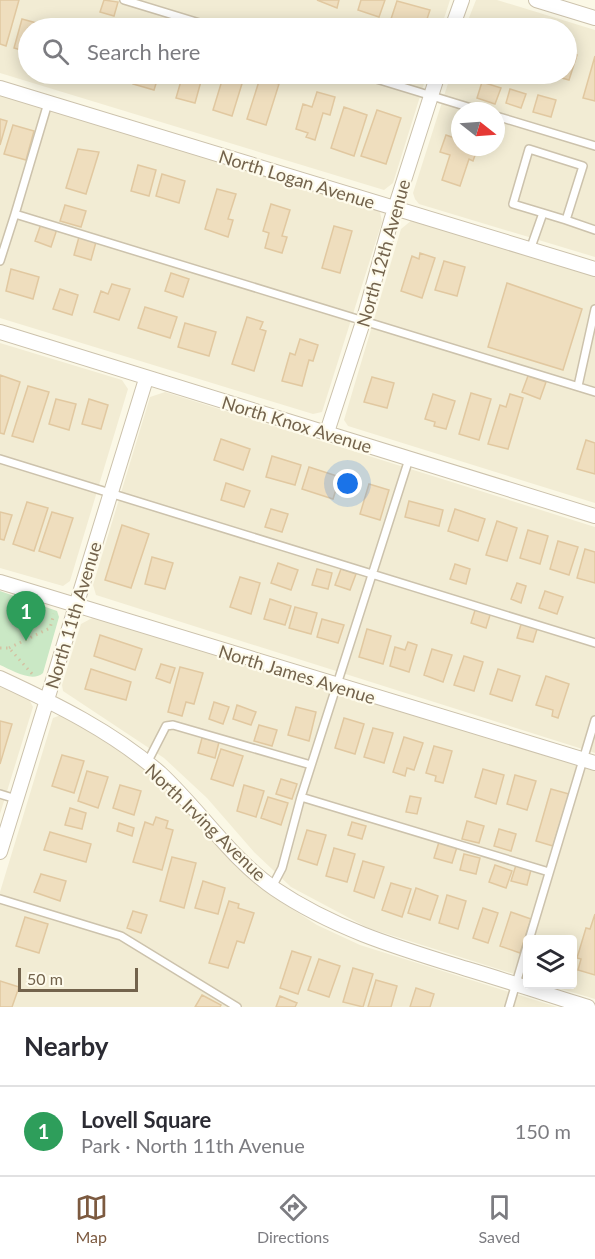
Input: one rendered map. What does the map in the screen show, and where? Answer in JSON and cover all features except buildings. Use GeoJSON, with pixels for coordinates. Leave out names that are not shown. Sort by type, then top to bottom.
{"type":"FeatureCollection","features":[{"type":"Feature","properties":{"kind":"street"},"geometry":{"type":"LineString","coordinates":[[456,18],[462,0]]}},
{"type":"Feature","properties":{"kind":"street"},"geometry":{"type":"LineString","coordinates":[[536,0],[595,18]]}},
{"type":"Feature","properties":{"kind":"street","name":"North 12th Avenue"},"geometry":{"type":"LineString","coordinates":[[327,432],[363,322],[394,209],[435,84]]}},
{"type":"Feature","properties":{"kind":"street","name":"North Logan Avenue"},"geometry":{"type":"LineString","coordinates":[[0,88],[595,269]]}},
{"type":"Feature","properties":{"kind":"street","name":"North Knox Avenue"},"geometry":{"type":"LineString","coordinates":[[0,332],[595,516]]}},
{"type":"Feature","properties":{"kind":"street","name":"North 11th Avenue"},"geometry":{"type":"LineString","coordinates":[[0,852],[74,604],[146,379]]}},
{"type":"Feature","properties":{"kind":"street","name":"North James Avenue"},"geometry":{"type":"LineString","coordinates":[[0,582],[589,761]]}},
{"type":"Feature","properties":{"kind":"street","name":"North Irving Avenue"},"geometry":{"type":"LineString","coordinates":[[0,678],[47,700],[118,741],[147,763],[196,810],[228,848],[272,887],[307,910],[352,932],[398,949],[588,1007]]}},
{"type":"Feature","properties":{"kind":"lane"},"geometry":{"type":"LineString","coordinates":[[124,0],[183,18]]}},
{"type":"Feature","properties":{"kind":"lane"},"geometry":{"type":"LineString","coordinates":[[392,84],[451,102]]}},
{"type":"Feature","properties":{"kind":"lane"},"geometry":{"type":"LineString","coordinates":[[0,261],[48,103]]}},
{"type":"Feature","properties":{"kind":"lane"},"geometry":{"type":"LineString","coordinates":[[505,119],[595,146]]}},
{"type":"Feature","properties":{"kind":"lane"},"geometry":{"type":"LineString","coordinates":[[566,220],[583,166],[529,149],[513,204],[595,230]]}},
{"type":"Feature","properties":{"kind":"lane"},"geometry":{"type":"LineString","coordinates":[[530,250],[543,213]]}},
{"type":"Feature","properties":{"kind":"lane"},"geometry":{"type":"LineString","coordinates":[[15,214],[595,392]]}},
{"type":"Feature","properties":{"kind":"lane"},"geometry":{"type":"LineString","coordinates":[[578,386],[595,309]]}},
{"type":"Feature","properties":{"kind":"lane"},"geometry":{"type":"LineString","coordinates":[[0,459],[595,643]]}},
{"type":"Feature","properties":{"kind":"lane"},"geometry":{"type":"LineString","coordinates":[[272,887],[282,868],[301,797],[409,459]]}},
{"type":"Feature","properties":{"kind":"lane"},"geometry":{"type":"LineString","coordinates":[[530,935],[549,872],[589,761],[595,720]]}},
{"type":"Feature","properties":{"kind":"lane"},"geometry":{"type":"LineString","coordinates":[[147,763],[166,726],[173,725],[311,765]]}},
{"type":"Feature","properties":{"kind":"lane"},"geometry":{"type":"LineString","coordinates":[[0,794],[16,799]]}},
{"type":"Feature","properties":{"kind":"lane"},"geometry":{"type":"LineString","coordinates":[[301,797],[549,872]]}},
{"type":"Feature","properties":{"kind":"lane"},"geometry":{"type":"LineString","coordinates":[[0,900],[121,936],[237,1007]]}},
{"type":"Feature","properties":{"kind":"lane"},"geometry":{"type":"LineString","coordinates":[[509,1007],[523,959]]}},
{"type":"Feature","properties":{"kind":"path"},"geometry":{"type":"LineString","coordinates":[[0,648],[9,648],[50,628],[54,613]]}},
{"type":"Feature","properties":{"kind":"path"},"geometry":{"type":"LineString","coordinates":[[9,648],[26,664],[33,676]]}},
{"type":"Feature","properties":{"kind":"shaded area"},"geometry":{"type":"Polygon","coordinates":[[[0,0],[450,0],[444,18],[18,18],[18,78],[0,73],[0,0]]]}},
{"type":"Feature","properties":{"kind":"shaded area"},"geometry":{"type":"Polygon","coordinates":[[[476,0],[497,0],[556,18],[469,18],[476,0]]]}},
{"type":"Feature","properties":{"kind":"shaded area"},"geometry":{"type":"Polygon","coordinates":[[[577,24],[595,30],[595,257],[419,204],[413,193],[448,84],[577,84],[577,24]]]}},
{"type":"Feature","properties":{"kind":"shaded area"},"geometry":{"type":"Polygon","coordinates":[[[36,84],[424,84],[393,183],[384,190],[36,84]]]}},
{"type":"Feature","properties":{"kind":"shaded area"},"geometry":{"type":"Polygon","coordinates":[[[0,94],[374,207],[380,212],[382,222],[322,412],[313,414],[0,318],[0,94]]]}},
{"type":"Feature","properties":{"kind":"shaded area"},"geometry":{"type":"Polygon","coordinates":[[[412,220],[595,276],[595,503],[348,426],[344,420],[401,229],[412,220]]]}},
{"type":"Feature","properties":{"kind":"shaded area"},"geometry":{"type":"Polygon","coordinates":[[[0,343],[122,380],[128,389],[70,581],[63,586],[0,568],[0,343]]]}},
{"type":"Feature","properties":{"kind":"shaded area"},"geometry":{"type":"Polygon","coordinates":[[[165,392],[595,527],[595,753],[96,595],[93,585],[150,397],[165,392]]]}},
{"type":"Feature","properties":{"kind":"shaded area"},"geometry":{"type":"Polygon","coordinates":[[[94,617],[595,771],[595,999],[561,989],[577,989],[577,935],[523,935],[523,977],[368,928],[291,887],[254,852],[207,798],[164,758],[63,691],[62,685],[81,624],[94,617]]]}},
{"type":"Feature","properties":{"kind":"shaded area"},"geometry":{"type":"Polygon","coordinates":[[[0,687],[28,697],[33,707],[0,814],[0,687]]]}},
{"type":"Feature","properties":{"kind":"shaded area"},"geometry":{"type":"Polygon","coordinates":[[[61,715],[116,745],[154,774],[247,872],[281,902],[317,925],[360,945],[557,1007],[0,1007],[0,892],[53,718],[61,715]]]}},
{"type":"Feature","properties":{"kind":"green space"},"geometry":{"type":"Polygon","coordinates":[[[0,591],[57,611],[59,617],[43,673],[38,676],[22,675],[0,665],[0,591]]]}},
{"type":"Feature","properties":{"kind":"place","name":"Lovell Square"},"geometry":{"type":"Point","coordinates":[26,641]}}]}
